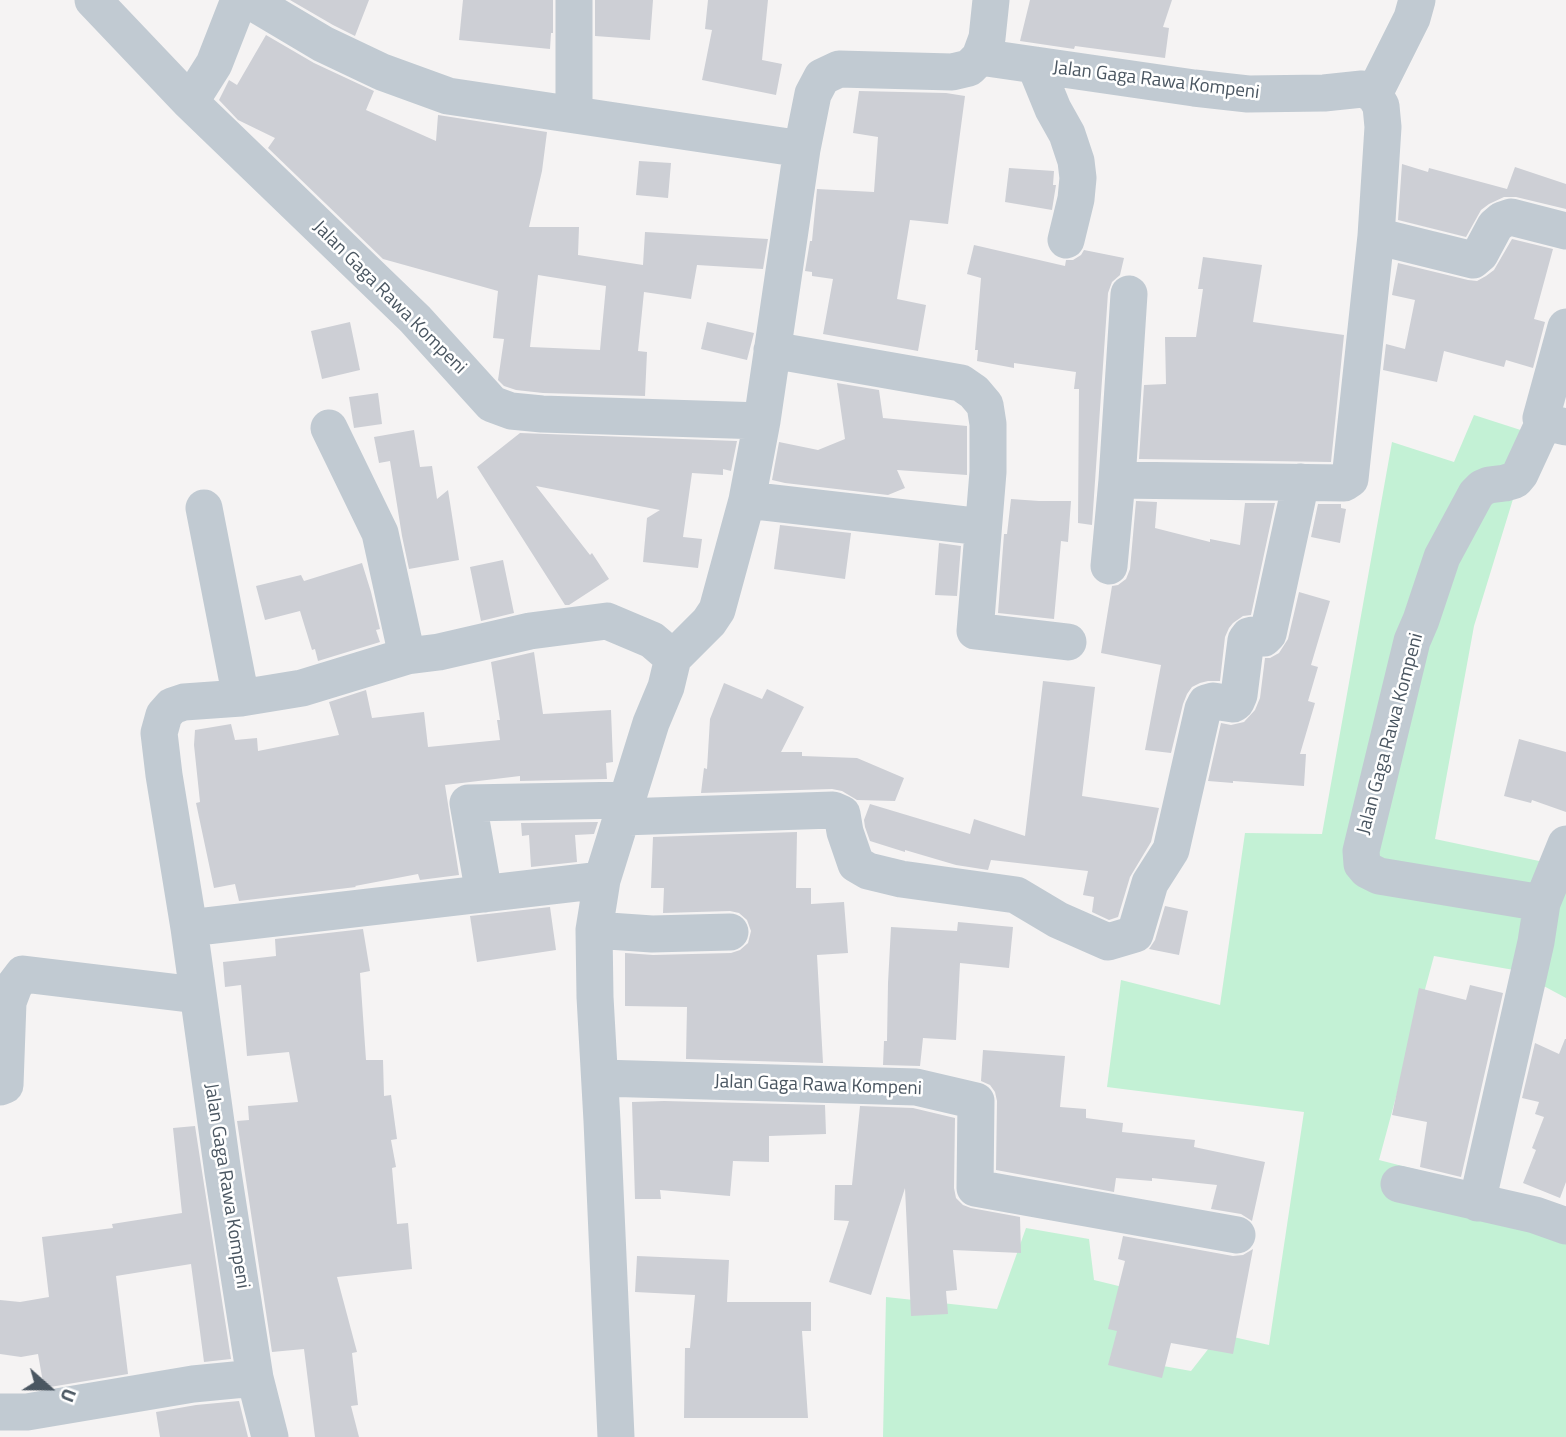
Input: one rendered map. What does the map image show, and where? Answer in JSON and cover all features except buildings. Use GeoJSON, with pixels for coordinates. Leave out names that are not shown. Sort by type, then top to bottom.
{"type":"FeatureCollection","features":[{"type":"Feature","properties":{"kind":"street","name":"Jalan Gaga Rawa Kompeni"},"geometry":{"type":"LineString","coordinates":[[93,0],[190,102],[415,319],[492,404],[511,411],[542,414],[762,421]]}},
{"type":"Feature","properties":{"kind":"street"},"geometry":{"type":"LineString","coordinates":[[190,102],[214,64],[239,0]]}},
{"type":"Feature","properties":{"kind":"street"},"geometry":{"type":"LineString","coordinates":[[249,0],[323,44],[383,72],[448,96],[802,149]]}},
{"type":"Feature","properties":{"kind":"street"},"geometry":{"type":"LineString","coordinates":[[574,0],[574,114]]}},
{"type":"Feature","properties":{"kind":"street"},"geometry":{"type":"LineString","coordinates":[[616,1437],[595,997],[594,930],[602,880],[651,723],[666,687],[673,658],[709,622],[717,610],[747,500],[762,421],[802,149],[813,94],[822,76],[839,69],[952,72],[969,68],[979,57],[987,37],[991,0]]}},
{"type":"Feature","properties":{"kind":"street"},"geometry":{"type":"LineString","coordinates":[[1117,480],[1344,483],[1350,479],[1376,236],[1383,127],[1381,106],[1374,94],[1412,18],[1417,0]]}},
{"type":"Feature","properties":{"kind":"street","name":"Jalan Gaga Rawa Kompeni"},"geometry":{"type":"LineString","coordinates":[[979,57],[1248,94],[1298,94],[1362,89],[1374,94]]}},
{"type":"Feature","properties":{"kind":"street"},"geometry":{"type":"LineString","coordinates":[[1035,65],[1053,109],[1068,134],[1076,161],[1076,200],[1066,240]]}},
{"type":"Feature","properties":{"kind":"street"},"geometry":{"type":"LineString","coordinates":[[1376,236],[1473,260],[1480,254],[1495,226],[1511,217],[1566,231]]}},
{"type":"Feature","properties":{"kind":"street"},"geometry":{"type":"LineString","coordinates":[[1109,566],[1129,294]]}},
{"type":"Feature","properties":{"kind":"street","name":"Jalan Gaga Rawa Kompeni"},"geometry":{"type":"LineString","coordinates":[[1542,903],[1379,876],[1362,864],[1361,851],[1412,640],[1442,556],[1476,494],[1482,488],[1515,480],[1555,425],[1541,418],[1566,327]]}},
{"type":"Feature","properties":{"kind":"street"},"geometry":{"type":"LineString","coordinates":[[772,350],[961,383],[974,392],[985,405],[988,424],[988,472],[975,631],[1068,642]]}},
{"type":"Feature","properties":{"kind":"street"},"geometry":{"type":"LineString","coordinates":[[329,428],[380,533],[407,656]]}},
{"type":"Feature","properties":{"kind":"street"},"geometry":{"type":"LineString","coordinates":[[484,894],[468,803],[625,809],[833,810],[842,814],[856,864],[868,871],[901,879],[1016,895],[1058,920],[1108,942],[1135,934],[1150,883],[1171,850],[1203,709],[1206,703],[1213,701],[1233,704],[1236,702],[1247,640],[1249,636],[1264,638],[1268,634],[1301,482]]}},
{"type":"Feature","properties":{"kind":"street"},"geometry":{"type":"LineString","coordinates":[[747,500],[983,527]]}},
{"type":"Feature","properties":{"kind":"street"},"geometry":{"type":"LineString","coordinates":[[204,508],[241,698]]}},
{"type":"Feature","properties":{"kind":"street","name":"Jalan Gaga Rawa Kompeni"},"geometry":{"type":"LineString","coordinates":[[270,1437],[255,1378],[164,775],[159,733],[164,715],[172,706],[184,702],[241,698],[302,688],[407,656],[439,652],[530,631],[607,621],[652,640],[673,658]]}},
{"type":"Feature","properties":{"kind":"street"},"geometry":{"type":"LineString","coordinates":[[1477,1203],[1536,942],[1542,903],[1566,844]]}},
{"type":"Feature","properties":{"kind":"street"},"geometry":{"type":"LineString","coordinates":[[189,928],[602,880]]}},
{"type":"Feature","properties":{"kind":"street"},"geometry":{"type":"LineString","coordinates":[[594,930],[652,933],[730,932]]}},
{"type":"Feature","properties":{"kind":"street"},"geometry":{"type":"LineString","coordinates":[[0,1087],[5,1084],[8,1002],[14,986],[23,974],[197,995]]}},
{"type":"Feature","properties":{"kind":"street","name":"Jalan Gaga Rawa Kompeni"},"geometry":{"type":"LineString","coordinates":[[600,1078],[916,1087],[976,1101],[975,1188],[1237,1235]]}},
{"type":"Feature","properties":{"kind":"street"},"geometry":{"type":"LineString","coordinates":[[1399,1184],[1535,1215],[1566,1226]]}},
{"type":"Feature","properties":{"kind":"street"},"geometry":{"type":"LineString","coordinates":[[0,1412],[27,1412],[193,1384],[255,1378]]}},
{"type":"Feature","properties":{"kind":"green space"},"geometry":{"type":"Polygon","coordinates":[[[1474,415],[1533,434],[1474,626],[1435,839],[1558,865],[1566,861],[1566,998],[1514,970],[1434,956],[1379,1160],[1566,1209],[1566,1437],[883,1437],[886,1297],[997,1309],[1026,1228],[1089,1239],[1094,1280],[1139,1291],[1130,1360],[1191,1371],[1220,1334],[1269,1345],[1304,1112],[1107,1087],[1121,980],[1220,1005],[1245,833],[1322,834],[1392,442],[1454,462],[1474,415]]]}}]}
